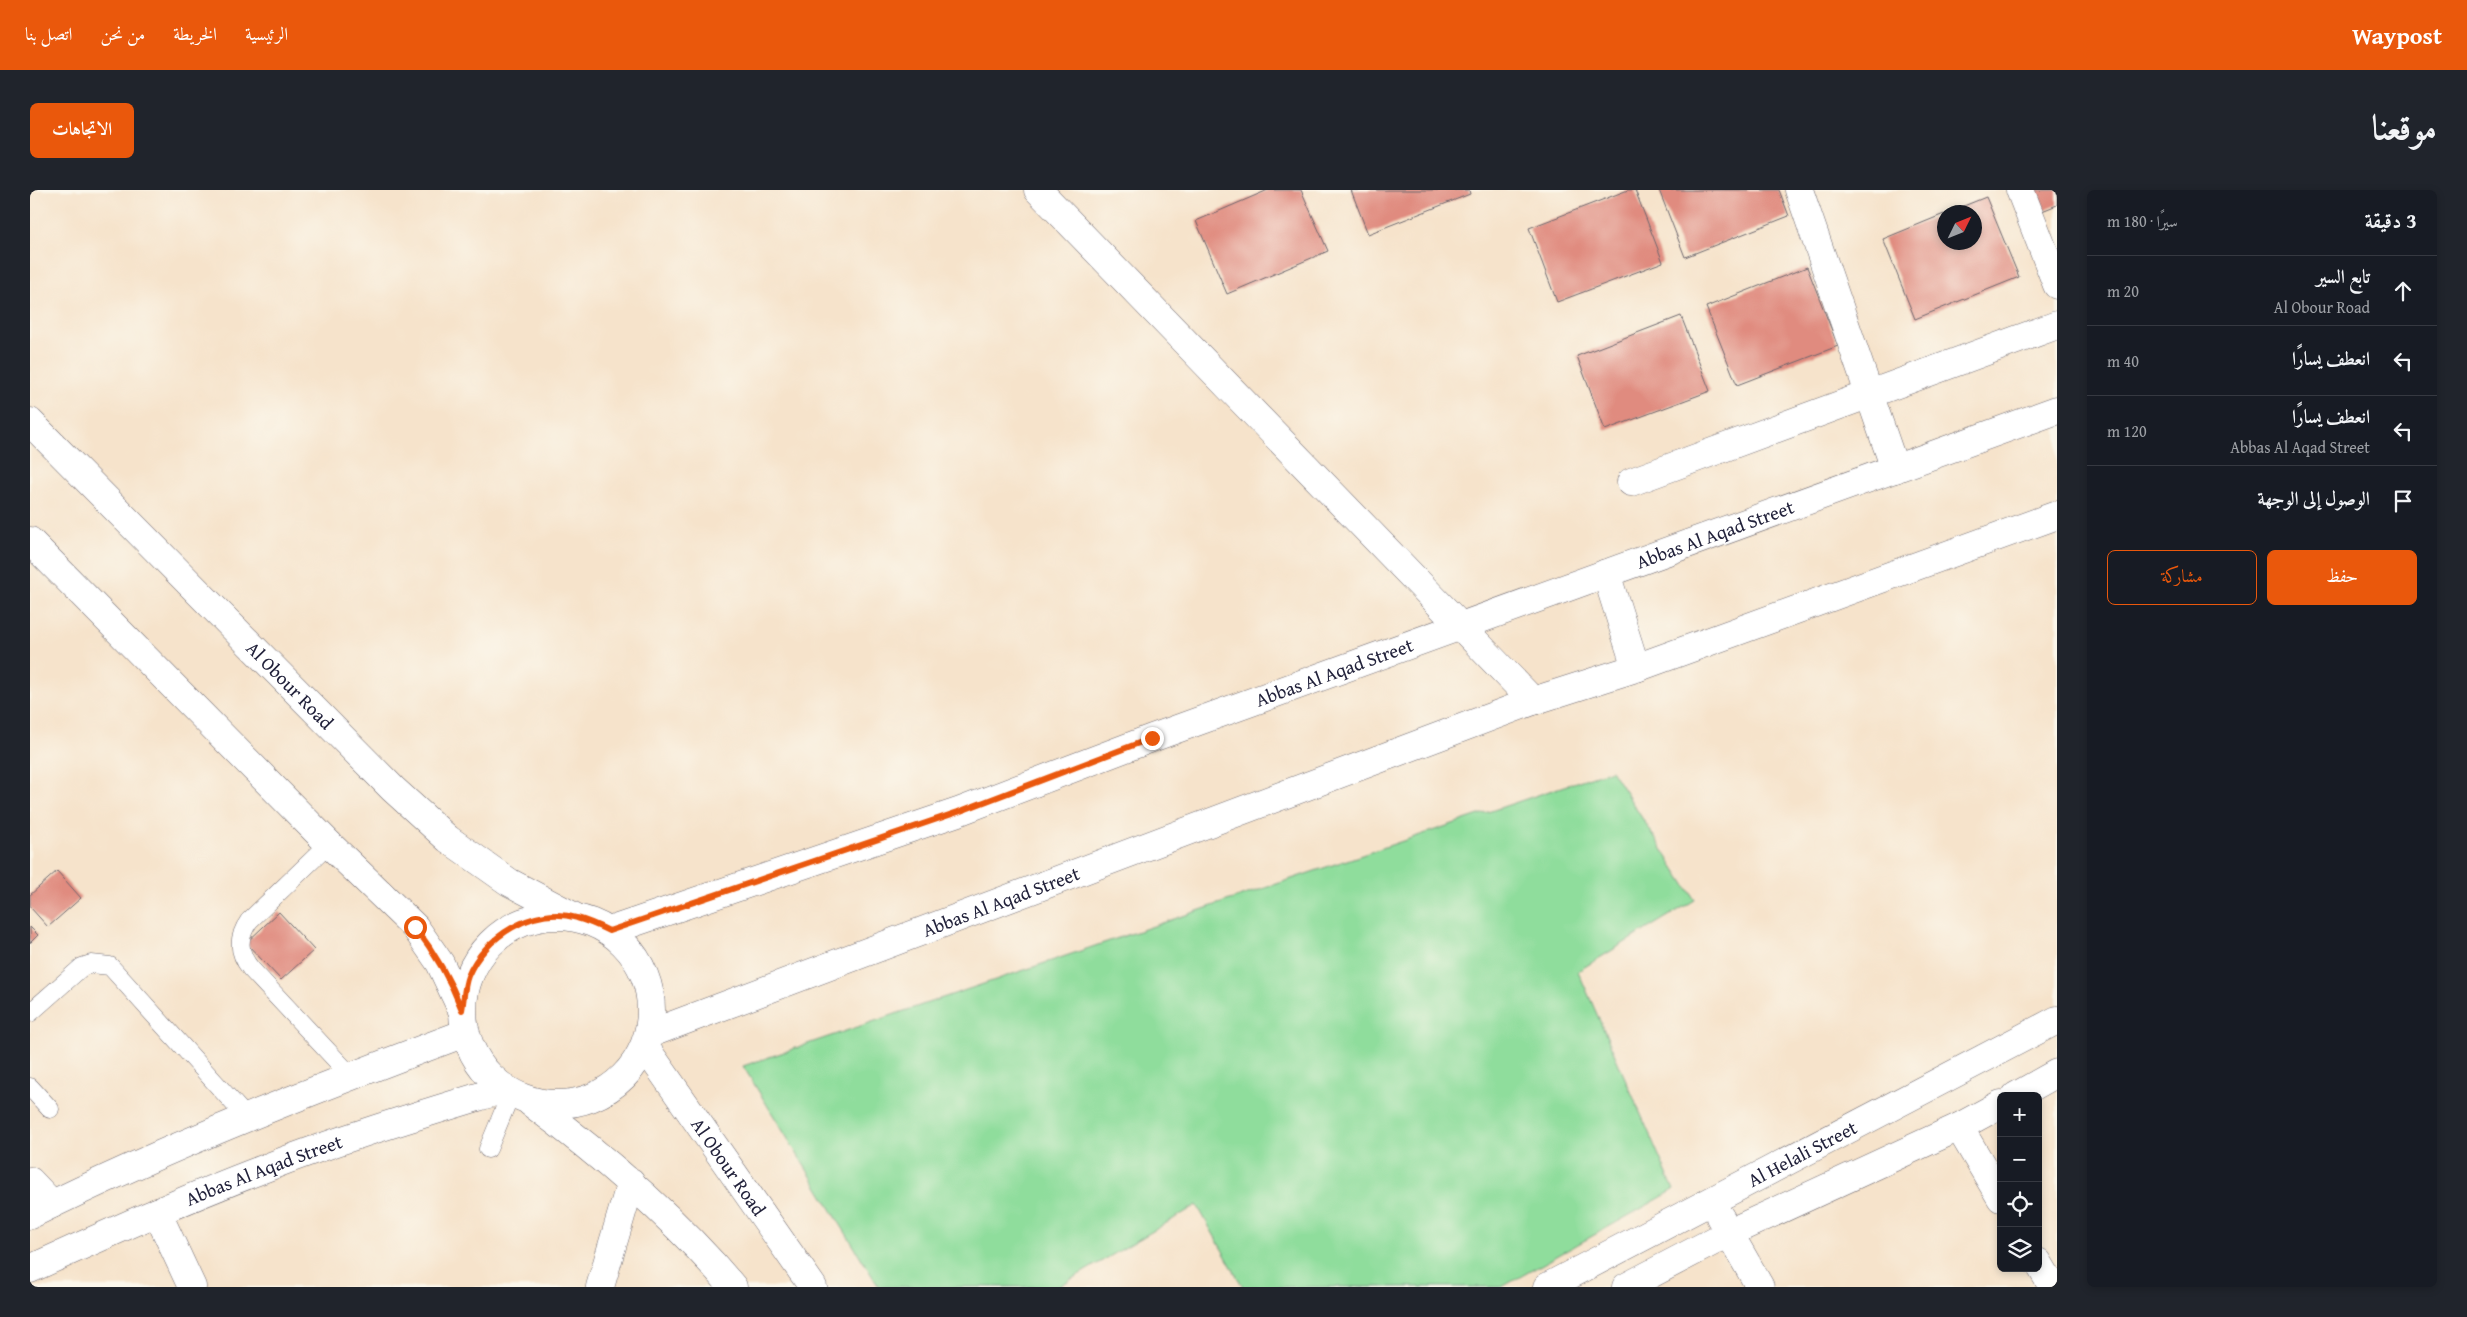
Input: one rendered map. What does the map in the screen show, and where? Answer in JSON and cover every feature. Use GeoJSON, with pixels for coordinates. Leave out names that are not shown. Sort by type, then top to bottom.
{"type":"FeatureCollection","features":[{"type":"Feature","properties":{"kind":"street"},"geometry":{"type":"LineString","coordinates":[[1038,190],[1533,701]]}},
{"type":"Feature","properties":{"kind":"street"},"geometry":{"type":"LineString","coordinates":[[1799,190],[1895,469]]}},
{"type":"Feature","properties":{"kind":"street"},"geometry":{"type":"LineString","coordinates":[[2020,190],[2057,285]]}},
{"type":"Feature","properties":{"kind":"street"},"geometry":{"type":"LineString","coordinates":[[1631,482],[2057,325]]}},
{"type":"Feature","properties":{"kind":"street","name":"Abbas Al Aqad Street"},"geometry":{"type":"LineString","coordinates":[[609,931],[958,812],[1152,738],[2057,410]]}},
{"type":"Feature","properties":{"kind":"street","name":"Al Obour Road"},"geometry":{"type":"LineString","coordinates":[[30,422],[386,782],[434,827],[509,882],[576,917],[609,931],[631,951],[646,976],[652,1005],[647,1041],[813,1287]]}},
{"type":"Feature","properties":{"kind":"street","name":"Abbas Al Aqad Street"},"geometry":{"type":"LineString","coordinates":[[647,1041],[1533,701],[1636,668],[2057,515]]}},
{"type":"Feature","properties":{"kind":"street"},"geometry":{"type":"LineString","coordinates":[[30,541],[329,844],[415,927],[440,963],[453,986],[463,1022],[479,1065],[514,1094],[631,1182],[705,1254],[733,1287]]}},
{"type":"Feature","properties":{"kind":"street"},"geometry":{"type":"LineString","coordinates":[[1606,573],[1636,668]]}},
{"type":"Feature","properties":{"kind":"street"},"geometry":{"type":"LineString","coordinates":[[463,1022],[468,977],[484,948],[511,927],[542,916],[576,917]]}},
{"type":"Feature","properties":{"kind":"street","name":"Al Helali Street"},"geometry":{"type":"LineString","coordinates":[[1547,1287],[2057,1020]]}},
{"type":"Feature","properties":{"kind":"street"},"geometry":{"type":"LineString","coordinates":[[30,1181],[41,1210],[188,1142],[352,1076],[463,1022]]}},
{"type":"Feature","properties":{"kind":"street"},"geometry":{"type":"LineString","coordinates":[[514,1094],[556,1105],[584,1102],[609,1090],[630,1072],[647,1041]]}},
{"type":"Feature","properties":{"kind":"street"},"geometry":{"type":"LineString","coordinates":[[2023,1092],[2057,1073]]}},
{"type":"Feature","properties":{"kind":"street","name":"Abbas Al Aqad Street"},"geometry":{"type":"LineString","coordinates":[[30,1269],[157,1212],[264,1168],[383,1126],[514,1094]]}},
{"type":"Feature","properties":{"kind":"street"},"geometry":{"type":"LineString","coordinates":[[1626,1287],[1728,1233],[1959,1127],[1997,1106]]}},
{"type":"Feature","properties":{"kind":"street"},"geometry":{"type":"LineString","coordinates":[[1959,1127],[1997,1191]]}},
{"type":"Feature","properties":{"kind":"street"},"geometry":{"type":"LineString","coordinates":[[600,1287],[631,1182]]}},
{"type":"Feature","properties":{"kind":"street"},"geometry":{"type":"LineString","coordinates":[[1711,1200],[1760,1287]]}},
{"type":"Feature","properties":{"kind":"street"},"geometry":{"type":"LineString","coordinates":[[157,1212],[192,1287]]}},
{"type":"Feature","properties":{"kind":"street"},"geometry":{"type":"LineString","coordinates":[[2042,1269],[2053,1287]]}},
{"type":"Feature","properties":{"kind":"lane"},"geometry":{"type":"LineString","coordinates":[[329,844],[248,921],[241,935],[240,950],[244,960],[251,969],[352,1076]]}},
{"type":"Feature","properties":{"kind":"lane"},"geometry":{"type":"LineString","coordinates":[[30,1013],[82,968],[91,964],[110,966],[247,1118]]}},
{"type":"Feature","properties":{"kind":"lane"},"geometry":{"type":"LineString","coordinates":[[30,1087],[50,1109]]}},
{"type":"Feature","properties":{"kind":"lane"},"geometry":{"type":"LineString","coordinates":[[488,1149],[514,1094]]}},
{"type":"Feature","properties":{"kind":"green space"},"geometry":{"type":"Polygon","coordinates":[[[1611,770],[1695,900],[1578,971],[1674,1190],[1502,1287],[1243,1287],[1197,1205],[1058,1287],[879,1287],[743,1066],[1611,770]]]}},
{"type":"Feature","properties":{"kind":"building"},"geometry":{"type":"Polygon","coordinates":[[[1268,190],[1301,190],[1328,251],[1227,294],[1196,221],[1268,190]]]}},
{"type":"Feature","properties":{"kind":"building"},"geometry":{"type":"Polygon","coordinates":[[[1351,190],[1469,190],[1470,194],[1368,234],[1351,190]]]}},
{"type":"Feature","properties":{"kind":"building"},"geometry":{"type":"Polygon","coordinates":[[[1628,190],[1635,190],[1663,262],[1557,302],[1529,228],[1628,190]]]}},
{"type":"Feature","properties":{"kind":"building"},"geometry":{"type":"Polygon","coordinates":[[[1659,190],[1779,190],[1789,216],[1685,257],[1659,190]]]}},
{"type":"Feature","properties":{"kind":"building"},"geometry":{"type":"Polygon","coordinates":[[[2033,190],[2057,190],[2057,205],[2042,211],[2033,190]]]}},
{"type":"Feature","properties":{"kind":"building"},"geometry":{"type":"Polygon","coordinates":[[[1986,197],[2019,277],[1915,319],[1883,239],[1937,217],[1937,250],[1982,250],[1982,205],[1966,205],[1986,197]]]}},
{"type":"Feature","properties":{"kind":"building"},"geometry":{"type":"Polygon","coordinates":[[[1807,267],[1838,346],[1737,385],[1706,307],[1807,267]]]}},
{"type":"Feature","properties":{"kind":"building"},"geometry":{"type":"Polygon","coordinates":[[[1681,316],[1710,391],[1605,430],[1577,356],[1681,316]]]}},
{"type":"Feature","properties":{"kind":"building"},"geometry":{"type":"Polygon","coordinates":[[[57,871],[81,898],[48,927],[30,907],[30,895],[57,871]]]}},
{"type":"Feature","properties":{"kind":"building"},"geometry":{"type":"Polygon","coordinates":[[[279,912],[314,950],[281,980],[246,943],[279,912]]]}},
{"type":"Feature","properties":{"kind":"building"},"geometry":{"type":"Polygon","coordinates":[[[30,927],[38,935],[30,943],[30,927]]]}},
{"type":"Feature","properties":{"kind":"route"},"geometry":{"type":"LineString","coordinates":[[415,927],[440,963],[453,986],[462,1010],[468,977],[484,948],[511,927],[542,916],[576,917],[609,931],[958,812],[1152,738]]}}]}
